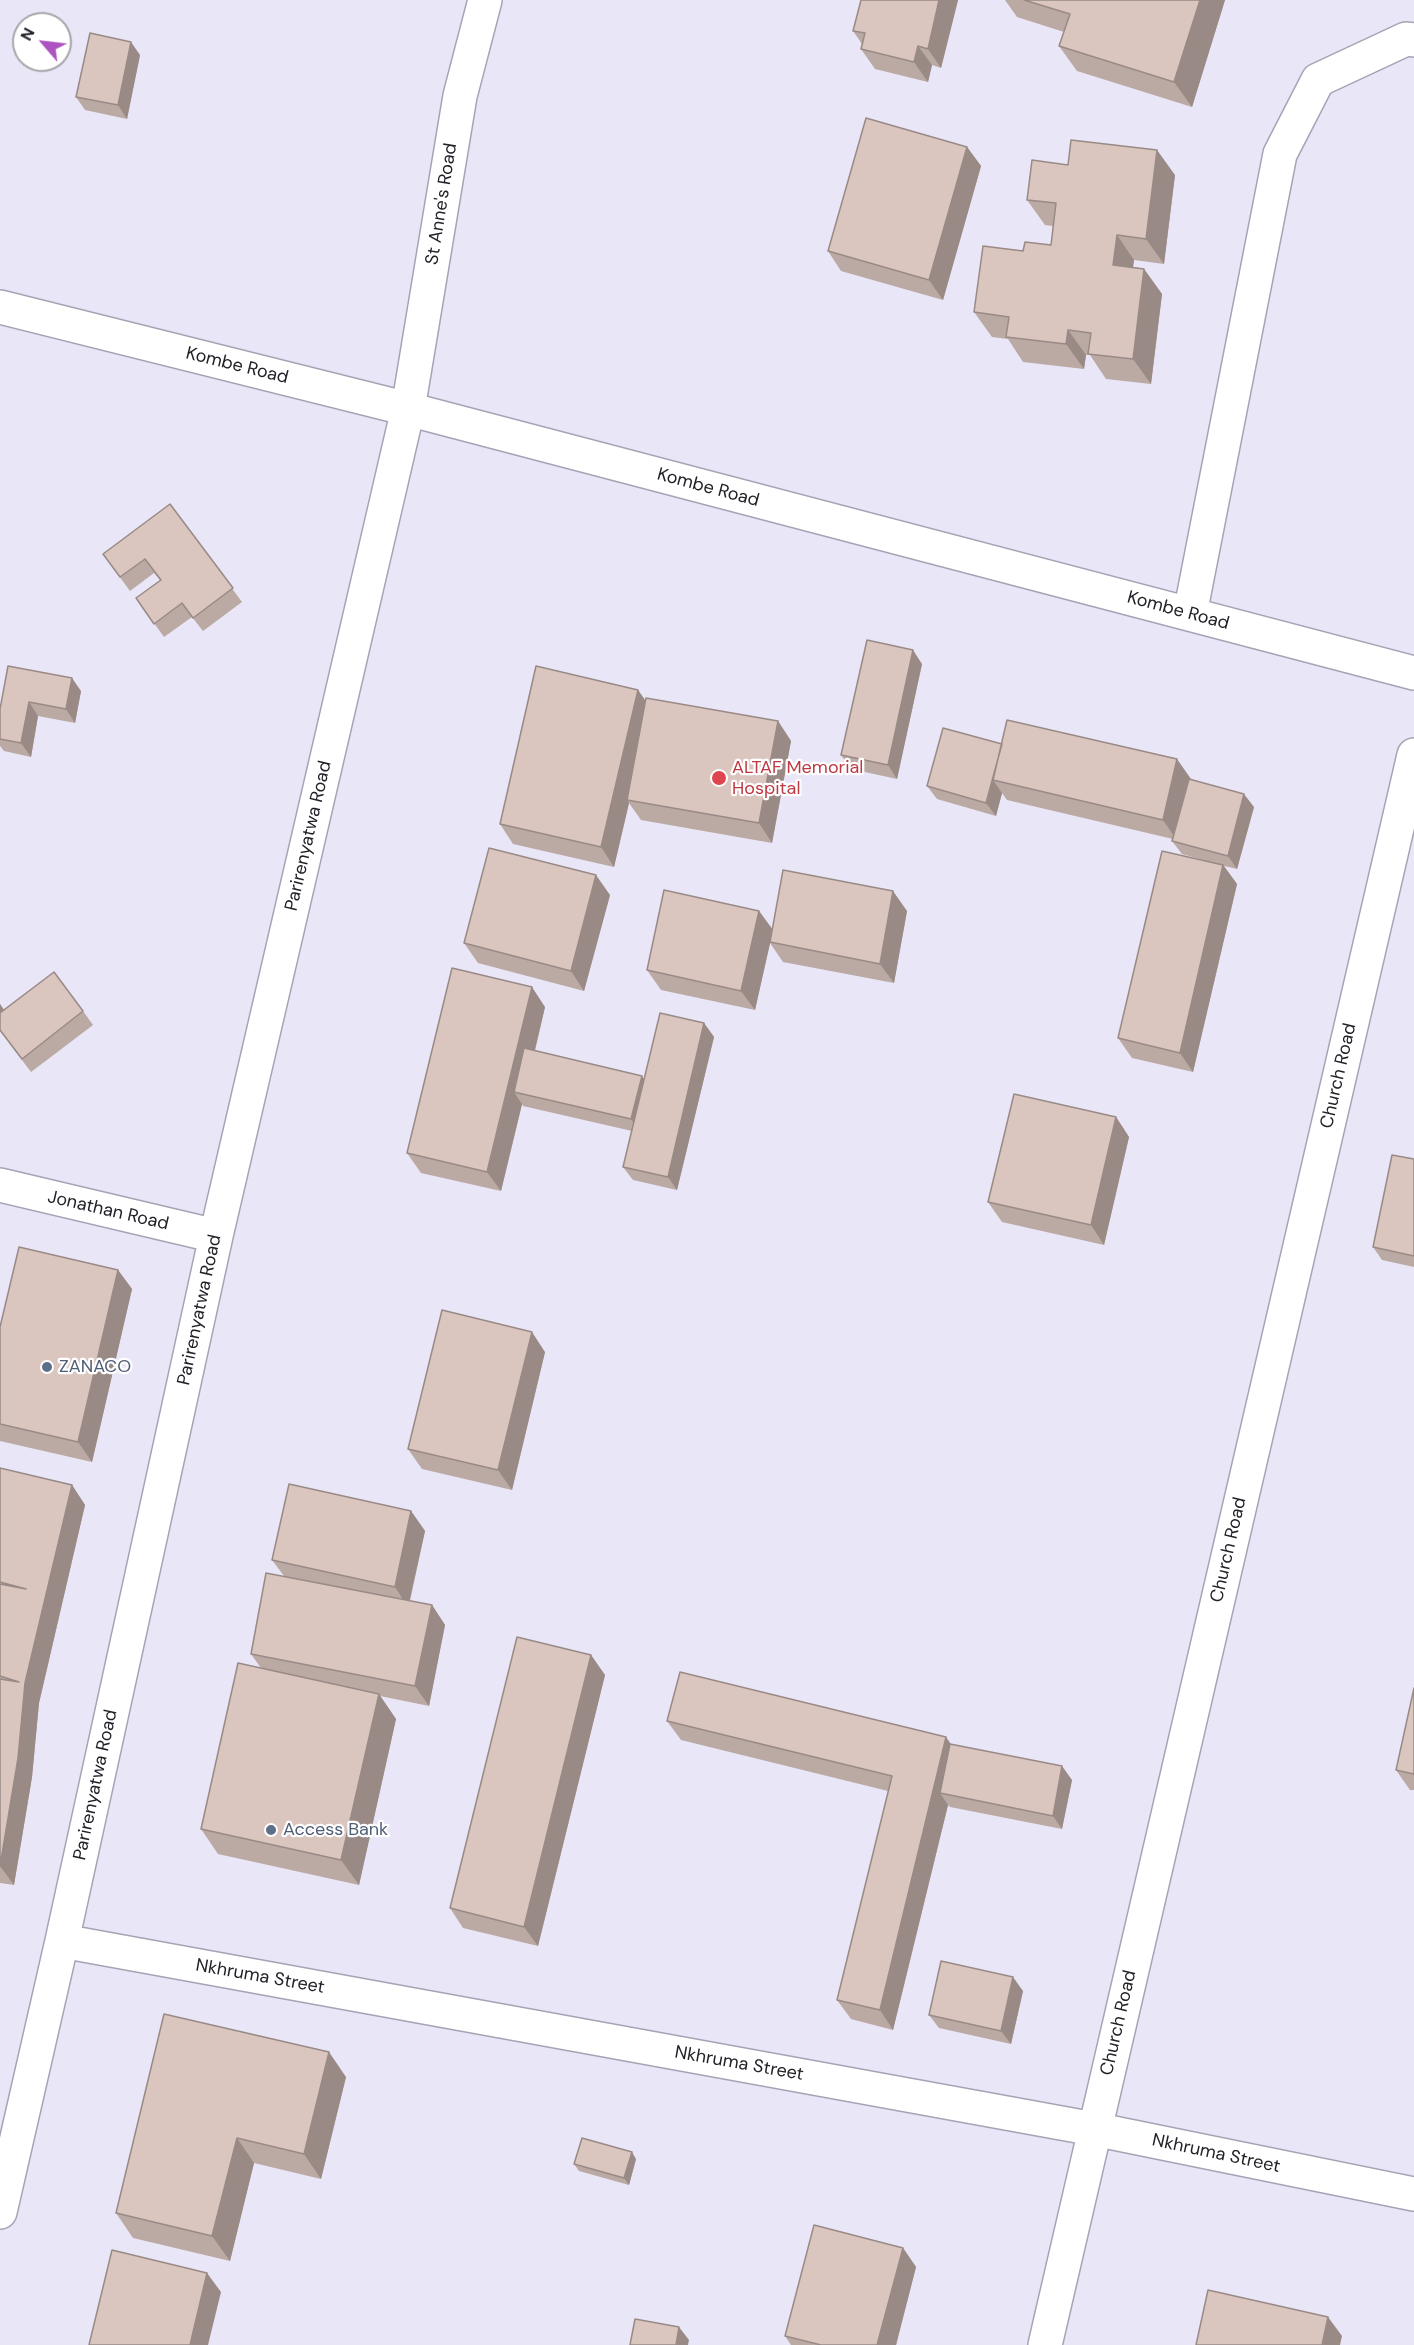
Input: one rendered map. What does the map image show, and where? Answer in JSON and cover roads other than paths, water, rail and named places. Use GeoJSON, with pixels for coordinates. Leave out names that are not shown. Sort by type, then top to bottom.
{"type":"FeatureCollection","features":[{"type":"Feature","properties":{"kind":"street","name":"St Anne's Road"},"geometry":{"type":"LineString","coordinates":[[408,409],[460,96],[484,0]]}},
{"type":"Feature","properties":{"kind":"street"},"geometry":{"type":"LineString","coordinates":[[1190,614],[1281,154],[1318,80],[1406,39],[1414,40]]}},
{"type":"Feature","properties":{"kind":"street","name":"Kombe Road"},"geometry":{"type":"LineString","coordinates":[[0,307],[408,409],[1414,673]]}},
{"type":"Feature","properties":{"kind":"street","name":"Parirenyatwa Road"},"geometry":{"type":"LineString","coordinates":[[0,2212],[62,1941],[216,1236],[408,409]]}},
{"type":"Feature","properties":{"kind":"street","name":"Church Road"},"geometry":{"type":"LineString","coordinates":[[1045,2345],[1414,755]]}},
{"type":"Feature","properties":{"kind":"street","name":"Jonathan Road"},"geometry":{"type":"LineString","coordinates":[[0,1185],[216,1236]]}},
{"type":"Feature","properties":{"kind":"street","name":"Nkhruma Street"},"geometry":{"type":"LineString","coordinates":[[62,1941],[1094,2129],[1414,2194]]}},
{"type":"Feature","properties":{"kind":"place","name":"ALTAF Memorial Hospital"},"geometry":{"type":"Point","coordinates":[719,778]}},
{"type":"Feature","properties":{"kind":"place","name":"ZANACO"},"geometry":{"type":"Point","coordinates":[47,1367]}},
{"type":"Feature","properties":{"kind":"place","name":"Access Bank"},"geometry":{"type":"Point","coordinates":[271,1830]}}]}
